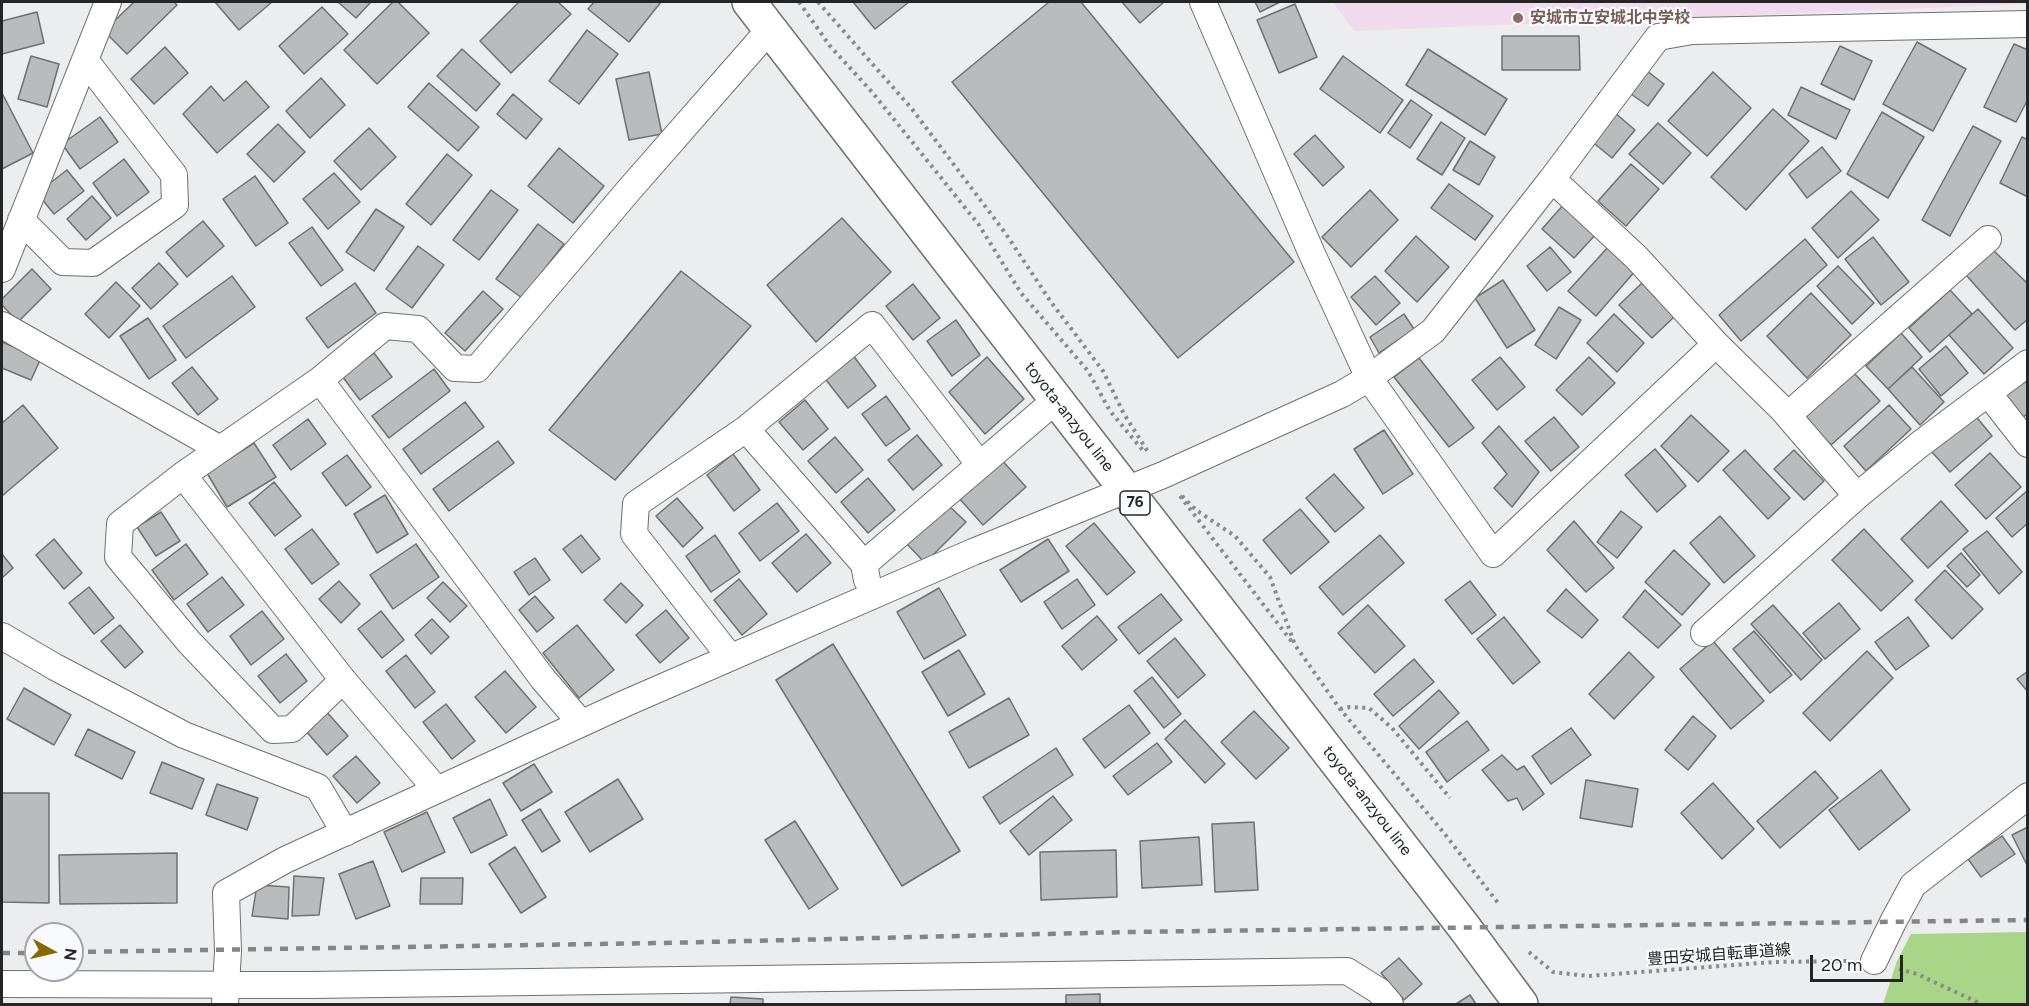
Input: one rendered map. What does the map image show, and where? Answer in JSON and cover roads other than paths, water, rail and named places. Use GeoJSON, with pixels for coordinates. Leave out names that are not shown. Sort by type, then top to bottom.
{"type":"FeatureCollection","features":[{"type":"Feature","properties":{"kind":"main road","name":"toyota-anzyou line"},"geometry":{"type":"LineString","coordinates":[[749,2],[1464,927],[1521,1005]]}},
{"type":"Feature","properties":{"kind":"street"},"geometry":{"type":"LineString","coordinates":[[2,269],[108,2]]}},
{"type":"Feature","properties":{"kind":"street"},"geometry":{"type":"LineString","coordinates":[[1203,2],[1312,254],[1370,378],[1493,554],[1716,344]]}},
{"type":"Feature","properties":{"kind":"street"},"geometry":{"type":"LineString","coordinates":[[225,994],[226,893],[285,860],[581,723],[973,552],[1163,475],[1342,394],[1370,378],[1433,331],[1552,179],[1658,37],[1692,31],[2028,24]]}},
{"type":"Feature","properties":{"kind":"street"},"geometry":{"type":"LineString","coordinates":[[343,680],[292,729],[273,730],[189,642],[118,557],[120,524],[183,475],[320,380],[385,326],[418,330],[455,368],[477,369],[628,190],[770,29]]}},
{"type":"Feature","properties":{"kind":"street"},"geometry":{"type":"LineString","coordinates":[[21,220],[63,262],[93,263],[175,205],[174,175],[85,60]]}},
{"type":"Feature","properties":{"kind":"street"},"geometry":{"type":"LineString","coordinates":[[1552,179],[1636,257],[1716,344],[1788,416],[1857,496]]}},
{"type":"Feature","properties":{"kind":"street"},"geometry":{"type":"LineString","coordinates":[[1788,416],[1988,239]]}},
{"type":"Feature","properties":{"kind":"street"},"geometry":{"type":"LineString","coordinates":[[2,325],[220,449]]}},
{"type":"Feature","properties":{"kind":"street"},"geometry":{"type":"LineString","coordinates":[[730,657],[634,534],[636,504],[746,429],[872,326],[980,465]]}},
{"type":"Feature","properties":{"kind":"street"},"geometry":{"type":"LineString","coordinates":[[1704,633],[1857,496],[1919,445],[2028,363]]}},
{"type":"Feature","properties":{"kind":"street"},"geometry":{"type":"LineString","coordinates":[[320,380],[543,679],[581,723]]}},
{"type":"Feature","properties":{"kind":"street"},"geometry":{"type":"LineString","coordinates":[[1988,393],[2028,444]]}},
{"type":"Feature","properties":{"kind":"street"},"geometry":{"type":"LineString","coordinates":[[864,564],[1056,400]]}},
{"type":"Feature","properties":{"kind":"street"},"geometry":{"type":"LineString","coordinates":[[746,429],[864,564],[871,598]]}},
{"type":"Feature","properties":{"kind":"street"},"geometry":{"type":"LineString","coordinates":[[183,475],[343,680],[436,789]]}},
{"type":"Feature","properties":{"kind":"street"},"geometry":{"type":"LineString","coordinates":[[2,636],[55,667],[184,735],[318,787],[345,833]]}},
{"type":"Feature","properties":{"kind":"street"},"geometry":{"type":"LineString","coordinates":[[1874,961],[1913,885],[2028,796]]}},
{"type":"Feature","properties":{"kind":"street"},"geometry":{"type":"LineString","coordinates":[[2,984],[225,994],[310,985],[1347,971],[1379,991],[1390,1005]]}},
{"type":"Feature","properties":{"kind":"railway"},"geometry":{"type":"LineString","coordinates":[[84,952],[664,943],[1128,932],[2028,920]]}},
{"type":"Feature","properties":{"kind":"railway"},"geometry":{"type":"LineString","coordinates":[[2,953],[24,953]]}},
{"type":"Feature","properties":{"kind":"place","name":"安城市立安城北中学校"},"geometry":{"type":"Point","coordinates":[1518,18]}}]}
